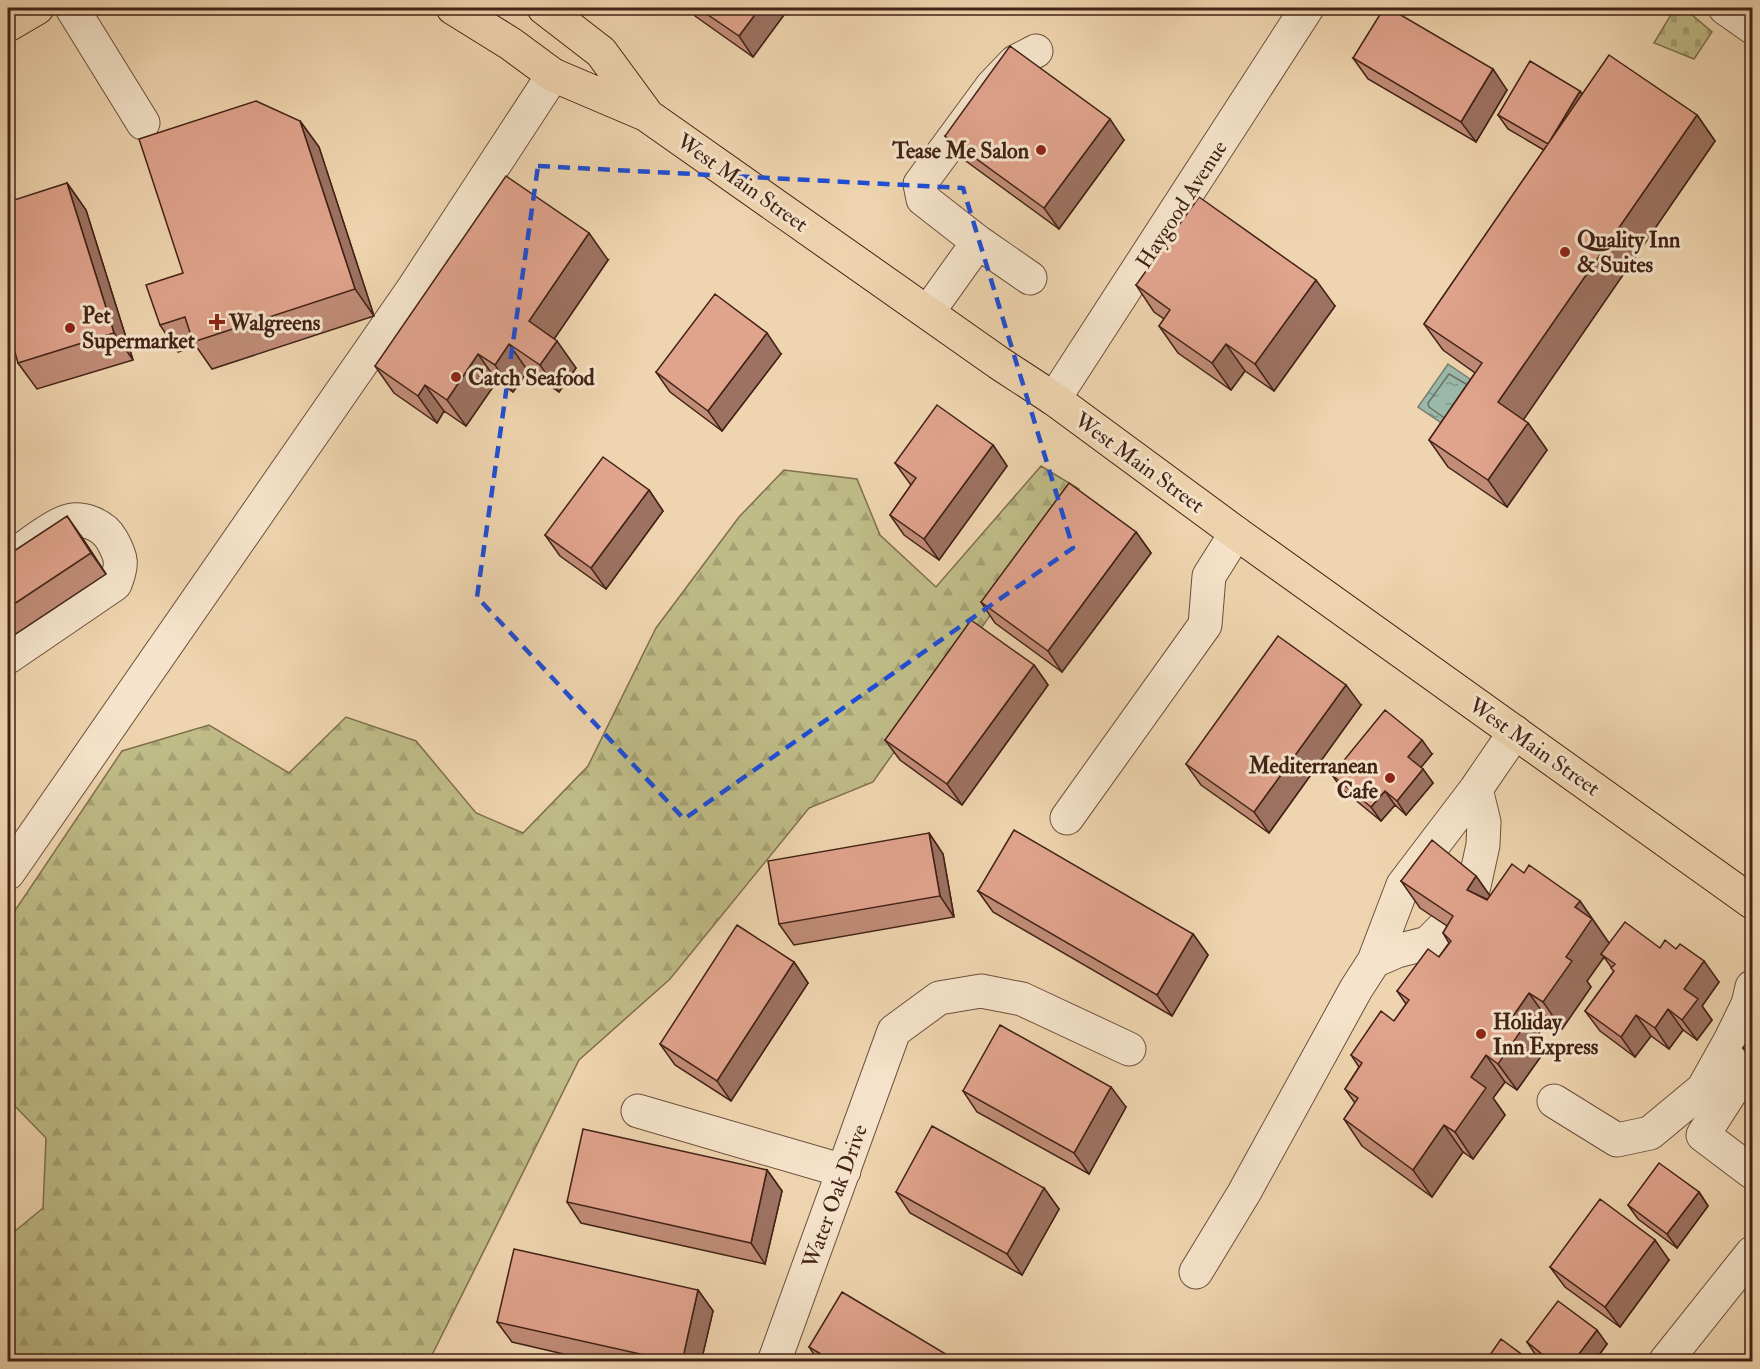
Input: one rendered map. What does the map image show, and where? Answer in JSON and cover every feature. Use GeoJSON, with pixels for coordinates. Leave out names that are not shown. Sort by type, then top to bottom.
{"type":"FeatureCollection","features":[{"type":"Feature","properties":{"kind":"main road"},"geometry":{"type":"LineString","coordinates":[[8,25],[37,8]]}},
{"type":"Feature","properties":{"kind":"main road"},"geometry":{"type":"LineString","coordinates":[[453,8],[512,44],[553,75],[648,116]]}},
{"type":"Feature","properties":{"kind":"main road"},"geometry":{"type":"LineString","coordinates":[[479,8],[512,44]]}},
{"type":"Feature","properties":{"kind":"main road","name":"West Main Street"},"geometry":{"type":"LineString","coordinates":[[544,8],[601,52],[648,116],[999,363],[1054,399],[1752,902]]}},
{"type":"Feature","properties":{"kind":"street"},"geometry":{"type":"LineString","coordinates":[[72,8],[144,123]]}},
{"type":"Feature","properties":{"kind":"street","name":"Haygood Avenue"},"geometry":{"type":"LineString","coordinates":[[1054,399],[1307,8]]}},
{"type":"Feature","properties":{"kind":"street"},"geometry":{"type":"LineString","coordinates":[[1725,8],[1752,27]]}},
{"type":"Feature","properties":{"kind":"street"},"geometry":{"type":"LineString","coordinates":[[1030,278],[922,199],[920,184],[992,86],[1015,62],[1036,51]]}},
{"type":"Feature","properties":{"kind":"street"},"geometry":{"type":"LineString","coordinates":[[8,873],[413,289],[553,75]]}},
{"type":"Feature","properties":{"kind":"street"},"geometry":{"type":"LineString","coordinates":[[928,312],[978,242]]}},
{"type":"Feature","properties":{"kind":"street"},"geometry":{"type":"LineString","coordinates":[[8,560],[63,522],[82,520],[108,533],[121,556],[121,570],[115,584],[8,657]]}},
{"type":"Feature","properties":{"kind":"street"},"geometry":{"type":"LineString","coordinates":[[1067,818],[1205,625],[1209,576],[1236,532]]}},
{"type":"Feature","properties":{"kind":"street"},"geometry":{"type":"LineString","coordinates":[[1196,1272],[1244,1193],[1374,960],[1403,885],[1476,789],[1515,732]]}},
{"type":"Feature","properties":{"kind":"street"},"geometry":{"type":"LineString","coordinates":[[1374,960],[1428,943],[1445,926],[1474,886],[1484,822],[1476,789]]}},
{"type":"Feature","properties":{"kind":"street"},"geometry":{"type":"LineString","coordinates":[[1554,1101],[1617,1140],[1650,1133],[1703,1089],[1736,1030],[1748,1004],[1752,987]]}},
{"type":"Feature","properties":{"kind":"street","name":"Water Oak Drive"},"geometry":{"type":"LineString","coordinates":[[774,1362],[894,1031],[939,998],[981,991],[1022,999],[1129,1048]]}},
{"type":"Feature","properties":{"kind":"street"},"geometry":{"type":"LineString","coordinates":[[1752,1059],[1703,1136],[1752,1172]]}},
{"type":"Feature","properties":{"kind":"street"},"geometry":{"type":"LineString","coordinates":[[638,1111],[844,1171]]}},
{"type":"Feature","properties":{"kind":"street"},"geometry":{"type":"LineString","coordinates":[[1665,1362],[1752,1254]]}},
{"type":"Feature","properties":{"kind":"highlighted area"},"geometry":{"type":"Polygon","coordinates":[[[538,166],[963,188],[1073,548],[684,819],[477,597],[538,166]]]}},
{"type":"Feature","properties":{"kind":"green space"},"geometry":{"type":"Polygon","coordinates":[[[1675,8],[1684,8],[1712,32],[1694,59],[1654,43],[1675,8]]]}},
{"type":"Feature","properties":{"kind":"green space"},"geometry":{"type":"Polygon","coordinates":[[[1041,466],[1079,489],[873,782],[809,808],[670,979],[579,1060],[429,1361],[8,1362],[8,1237],[43,1208],[46,1138],[8,1099],[8,921],[122,751],[209,725],[289,773],[346,717],[416,741],[476,813],[523,833],[588,766],[656,628],[739,517],[784,470],[857,479],[880,535],[936,587],[1041,466]]]}},
{"type":"Feature","properties":{"kind":"water"},"geometry":{"type":"Polygon","coordinates":[[[1448,364],[1489,392],[1459,435],[1418,407],[1448,364]]]}},
{"type":"Feature","properties":{"kind":"building"},"geometry":{"type":"Polygon","coordinates":[[[698,8],[760,8],[739,36],[698,8]]]}},
{"type":"Feature","properties":{"kind":"building"},"geometry":{"type":"Polygon","coordinates":[[[1384,8],[1389,8],[1493,69],[1461,122],[1353,58],[1384,8]]]}},
{"type":"Feature","properties":{"kind":"building"},"geometry":{"type":"Polygon","coordinates":[[[1010,46],[1110,119],[1044,208],[945,136],[1010,46]]]}},
{"type":"Feature","properties":{"kind":"building"},"geometry":{"type":"Polygon","coordinates":[[[1609,55],[1697,115],[1498,402],[1528,423],[1488,480],[1429,440],[1482,363],[1424,324],[1609,55]]]}},
{"type":"Feature","properties":{"kind":"building"},"geometry":{"type":"Polygon","coordinates":[[[1530,61],[1580,91],[1548,144],[1498,115],[1530,61]]]}},
{"type":"Feature","properties":{"kind":"building","name":"Walgreens"},"geometry":{"type":"Polygon","coordinates":[[[256,101],[300,121],[355,289],[193,342],[185,317],[160,325],[146,285],[183,273],[139,139],[256,101]]]}},
{"type":"Feature","properties":{"kind":"building"},"geometry":{"type":"Polygon","coordinates":[[[506,176],[589,233],[529,321],[557,341],[540,365],[509,344],[495,365],[478,354],[447,400],[425,385],[418,396],[375,366],[506,176]]]}},
{"type":"Feature","properties":{"kind":"building","name":"Pet Supermarket"},"geometry":{"type":"Polygon","coordinates":[[[67,183],[114,333],[18,363],[8,328],[8,202],[67,183]]]}},
{"type":"Feature","properties":{"kind":"building"},"geometry":{"type":"Polygon","coordinates":[[[1199,197],[1316,280],[1255,364],[1226,344],[1212,363],[1159,326],[1170,310],[1136,285],[1199,197]]]}},
{"type":"Feature","properties":{"kind":"building"},"geometry":{"type":"Polygon","coordinates":[[[715,294],[767,333],[708,411],[656,372],[715,294]]]}},
{"type":"Feature","properties":{"kind":"building"},"geometry":{"type":"Polygon","coordinates":[[[937,405],[993,445],[924,539],[890,515],[916,478],[895,463],[937,405]]]}},
{"type":"Feature","properties":{"kind":"building"},"geometry":{"type":"Polygon","coordinates":[[[603,457],[649,490],[591,568],[545,535],[603,457]]]}},
{"type":"Feature","properties":{"kind":"building"},"geometry":{"type":"Polygon","coordinates":[[[1069,483],[1136,532],[1048,651],[981,602],[1069,483]]]}},
{"type":"Feature","properties":{"kind":"building"},"geometry":{"type":"Polygon","coordinates":[[[67,516],[91,553],[8,608],[8,555],[67,516]]]}},
{"type":"Feature","properties":{"kind":"building"},"geometry":{"type":"Polygon","coordinates":[[[971,620],[1034,665],[947,784],[885,740],[971,620]]]}},
{"type":"Feature","properties":{"kind":"building"},"geometry":{"type":"Polygon","coordinates":[[[1278,636],[1346,685],[1254,812],[1186,764],[1278,636]]]}},
{"type":"Feature","properties":{"kind":"building"},"geometry":{"type":"Polygon","coordinates":[[[1385,710],[1422,740],[1408,757],[1423,769],[1397,801],[1385,791],[1371,807],[1332,775],[1385,710]]]}},
{"type":"Feature","properties":{"kind":"building"},"geometry":{"type":"Polygon","coordinates":[[[1014,830],[1193,934],[1157,995],[978,891],[1014,830]]]}},
{"type":"Feature","properties":{"kind":"building"},"geometry":{"type":"Polygon","coordinates":[[[929,833],[940,896],[779,924],[768,861],[929,833]]]}},
{"type":"Feature","properties":{"kind":"building","name":"Holiday Inn Express"},"geometry":{"type":"Polygon","coordinates":[[[1432,840],[1476,876],[1467,890],[1487,900],[1512,864],[1524,873],[1529,865],[1580,901],[1575,907],[1592,919],[1566,957],[1572,961],[1543,1002],[1529,993],[1513,1016],[1525,1025],[1498,1064],[1486,1055],[1471,1077],[1486,1088],[1455,1132],[1444,1125],[1413,1170],[1344,1119],[1358,1098],[1345,1089],[1362,1063],[1351,1055],[1381,1011],[1394,1021],[1409,1000],[1397,991],[1428,949],[1439,957],[1451,941],[1443,933],[1453,916],[1401,881],[1432,840]]]}},
{"type":"Feature","properties":{"kind":"building"},"geometry":{"type":"Polygon","coordinates":[[[1625,922],[1660,948],[1665,940],[1676,949],[1680,944],[1704,961],[1684,989],[1698,999],[1682,1020],[1668,1009],[1655,1028],[1636,1015],[1621,1037],[1585,1011],[1614,971],[1611,968],[1615,964],[1601,954],[1625,922]]]}},
{"type":"Feature","properties":{"kind":"building"},"geometry":{"type":"Polygon","coordinates":[[[737,925],[794,962],[717,1081],[660,1044],[737,925]]]}},
{"type":"Feature","properties":{"kind":"building"},"geometry":{"type":"Polygon","coordinates":[[[1000,1025],[1111,1087],[1074,1153],[963,1091],[1000,1025]]]}},
{"type":"Feature","properties":{"kind":"building"},"geometry":{"type":"Polygon","coordinates":[[[1752,1035],[1752,1055],[1743,1048],[1752,1035]]]}},
{"type":"Feature","properties":{"kind":"building"},"geometry":{"type":"Polygon","coordinates":[[[1752,1077],[1752,1089],[1747,1084],[1752,1077]]]}},
{"type":"Feature","properties":{"kind":"building"},"geometry":{"type":"Polygon","coordinates":[[[932,1126],[1044,1188],[1007,1254],[896,1192],[932,1126]]]}},
{"type":"Feature","properties":{"kind":"building"},"geometry":{"type":"Polygon","coordinates":[[[583,1129],[767,1170],[751,1243],[567,1202],[583,1129]]]}},
{"type":"Feature","properties":{"kind":"building"},"geometry":{"type":"Polygon","coordinates":[[[1659,1163],[1699,1192],[1667,1234],[1628,1205],[1659,1163]]]}},
{"type":"Feature","properties":{"kind":"building"},"geometry":{"type":"Polygon","coordinates":[[[1600,1199],[1655,1240],[1605,1307],[1550,1267],[1600,1199]]]}},
{"type":"Feature","properties":{"kind":"building"},"geometry":{"type":"Polygon","coordinates":[[[514,1249],[698,1290],[682,1362],[497,1322],[514,1249]]]}},
{"type":"Feature","properties":{"kind":"building"},"geometry":{"type":"Polygon","coordinates":[[[842,1292],[959,1362],[834,1362],[809,1347],[842,1292]]]}},
{"type":"Feature","properties":{"kind":"building"},"geometry":{"type":"Polygon","coordinates":[[[1558,1301],[1597,1330],[1573,1362],[1552,1362],[1527,1342],[1558,1301]]]}},
{"type":"Feature","properties":{"kind":"building"},"geometry":{"type":"Polygon","coordinates":[[[1501,1339],[1532,1362],[1485,1362],[1501,1339]]]}},
{"type":"Feature","properties":{"kind":"place","name":"Tease Me Salon"},"geometry":{"type":"Point","coordinates":[1041,150]}},
{"type":"Feature","properties":{"kind":"place","name":"Quality Inn & Suites"},"geometry":{"type":"Point","coordinates":[1565,252]}},
{"type":"Feature","properties":{"kind":"place","name":"Walgreens"},"geometry":{"type":"Point","coordinates":[217,322]}},
{"type":"Feature","properties":{"kind":"place","name":"Pet Supermarket"},"geometry":{"type":"Point","coordinates":[70,328]}},
{"type":"Feature","properties":{"kind":"place","name":"Catch Seafood"},"geometry":{"type":"Point","coordinates":[456,377]}},
{"type":"Feature","properties":{"kind":"place","name":"Mediterranean Cafe"},"geometry":{"type":"Point","coordinates":[1390,778]}},
{"type":"Feature","properties":{"kind":"place","name":"Holiday Inn Express"},"geometry":{"type":"Point","coordinates":[1481,1034]}}]}
